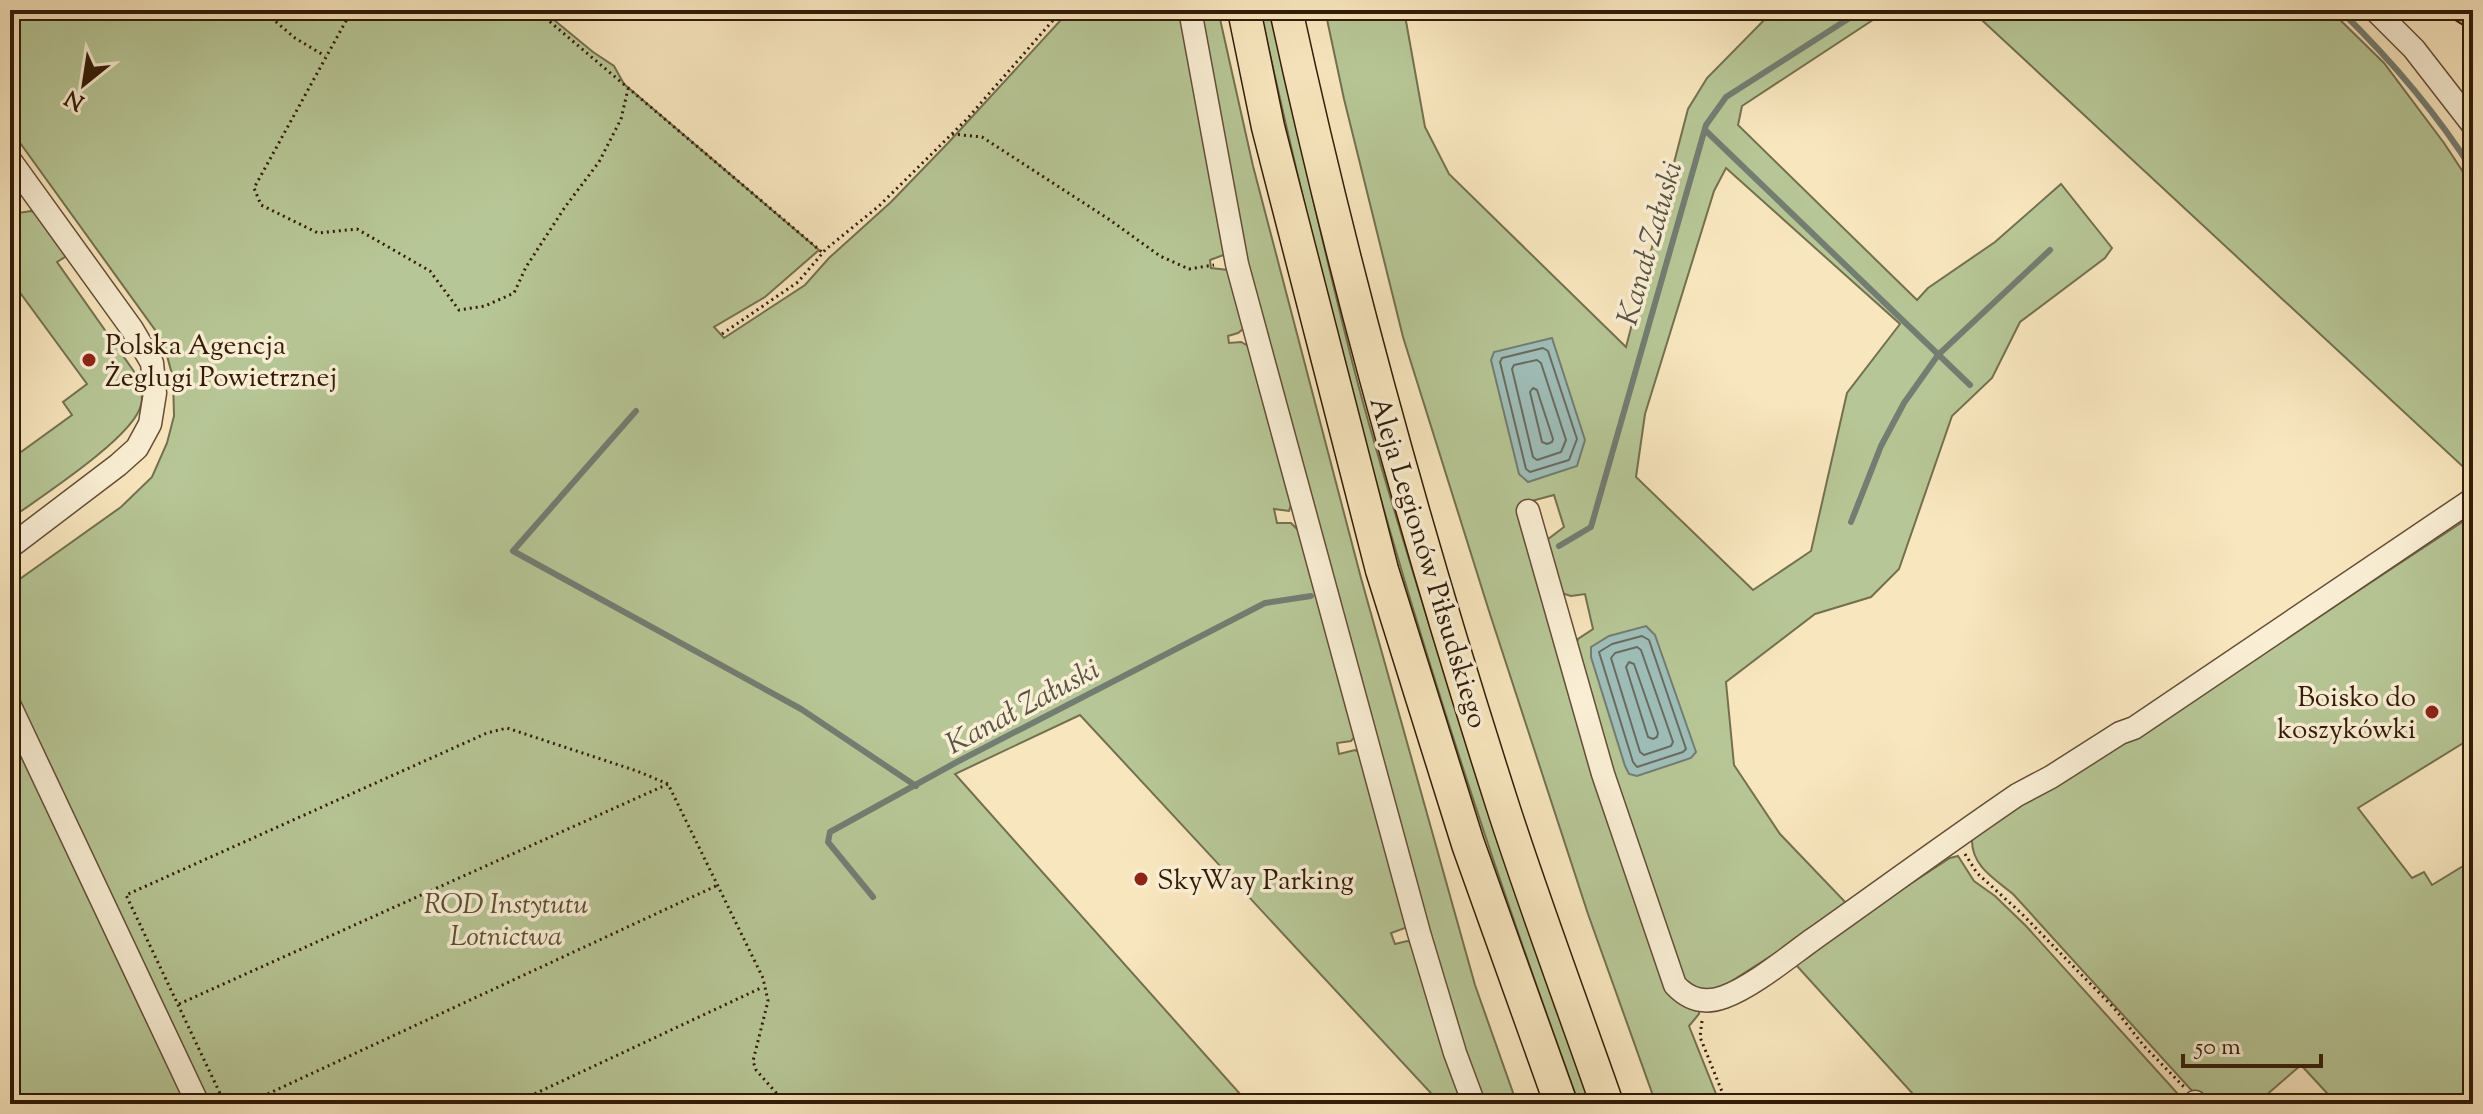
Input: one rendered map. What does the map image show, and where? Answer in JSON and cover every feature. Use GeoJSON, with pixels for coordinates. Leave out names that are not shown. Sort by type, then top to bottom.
{"type":"FeatureCollection","features":[{"type":"Feature","properties":{"kind":"highway","name":"Aleja Legionów Piłsudskiego"},"geometry":{"type":"LineString","coordinates":[[1244,10],[1268,127],[1382,570],[1468,844],[1561,1104]]}},
{"type":"Feature","properties":{"kind":"highway","name":"Aleja Legionów Piłsudskiego"},"geometry":{"type":"LineString","coordinates":[[1286,10],[1349,277],[1403,479],[1505,813],[1607,1104]]}},
{"type":"Feature","properties":{"kind":"street"},"geometry":{"type":"LineString","coordinates":[[1190,10],[1237,264],[1419,933],[1455,1053],[1474,1104]]}},
{"type":"Feature","properties":{"kind":"street"},"geometry":{"type":"LineString","coordinates":[[2375,10],[2414,49],[2473,125]]}},
{"type":"Feature","properties":{"kind":"street"},"geometry":{"type":"LineString","coordinates":[[10,160],[132,329],[152,363],[155,393],[150,424],[137,448],[10,547]]}},
{"type":"Feature","properties":{"kind":"street"},"geometry":{"type":"LineString","coordinates":[[1528,511],[1603,774],[1675,985],[1684,995],[1708,1001],[1735,992],[1768,971],[2017,795],[2120,733],[2134,728],[2473,499]]}},
{"type":"Feature","properties":{"kind":"street"},"geometry":{"type":"LineString","coordinates":[[10,706],[198,1104]]}},
{"type":"Feature","properties":{"kind":"path"},"geometry":{"type":"LineString","coordinates":[[352,10],[254,188],[261,205],[318,233],[357,229],[430,271],[459,310],[485,306],[514,293],[526,267],[599,162],[621,119],[628,89]]}},
{"type":"Feature","properties":{"kind":"path"},"geometry":{"type":"LineString","coordinates":[[536,10],[823,253]]}},
{"type":"Feature","properties":{"kind":"path"},"geometry":{"type":"LineString","coordinates":[[722,334],[798,282],[823,253],[879,206],[952,134],[1062,10]]}},
{"type":"Feature","properties":{"kind":"path"},"geometry":{"type":"LineString","coordinates":[[264,11],[295,38],[325,56]]}},
{"type":"Feature","properties":{"kind":"path"},"geometry":{"type":"LineString","coordinates":[[952,134],[982,137],[1160,256],[1189,269],[1214,265]]}},
{"type":"Feature","properties":{"kind":"path"},"geometry":{"type":"LineString","coordinates":[[225,1104],[126,895],[487,733],[507,728],[668,784],[763,978],[768,1001],[753,1061],[756,1070],[786,1104]]}},
{"type":"Feature","properties":{"kind":"path"},"geometry":{"type":"LineString","coordinates":[[178,1004],[668,784]]}},
{"type":"Feature","properties":{"kind":"path"},"geometry":{"type":"LineString","coordinates":[[1959,835],[1964,853],[1977,873],[2114,1008],[2196,1103]]}},
{"type":"Feature","properties":{"kind":"path"},"geometry":{"type":"LineString","coordinates":[[246,1104],[718,885]]}},
{"type":"Feature","properties":{"kind":"path"},"geometry":{"type":"LineString","coordinates":[[513,1104],[764,986]]}},
{"type":"Feature","properties":{"kind":"path"},"geometry":{"type":"LineString","coordinates":[[1708,1001],[1700,1037],[1727,1104]]}},
{"type":"Feature","properties":{"kind":"path"},"geometry":{"type":"LineString","coordinates":[[773,1104],[782,1100]]}},
{"type":"Feature","properties":{"kind":"green space","name":"ROD Instytutu Lotnictwa"},"geometry":{"type":"Polygon","coordinates":[[[10,10],[542,10],[614,66],[624,84],[819,250],[765,297],[714,327],[724,338],[805,285],[948,143],[1070,10],[1184,10],[1226,254],[1210,260],[1211,268],[1228,270],[1243,322],[1243,329],[1228,336],[1229,343],[1241,342],[1250,347],[1292,502],[1289,511],[1274,509],[1277,523],[1291,523],[1300,532],[1355,736],[1351,741],[1337,743],[1339,754],[1359,752],[1408,924],[1391,933],[1395,944],[1413,943],[1465,1104],[1441,1104],[1080,715],[955,774],[1249,1104],[204,1104],[10,693],[10,586],[121,507],[152,477],[167,443],[174,416],[173,378],[163,341],[10,129],[10,10]]]}},
{"type":"Feature","properties":{"kind":"green space"},"geometry":{"type":"Polygon","coordinates":[[[1199,10],[1218,10],[1253,166],[1361,578],[1475,985],[1517,1104],[1482,1104],[1464,1059],[1246,268],[1199,10]]]}},
{"type":"Feature","properties":{"kind":"green space"},"geometry":{"type":"Polygon","coordinates":[[[1260,10],[1271,10],[1340,314],[1393,506],[1481,787],[1591,1104],[1579,1104],[1553,1033],[1411,603],[1337,337],[1260,10]]]}},
{"type":"Feature","properties":{"kind":"green space"},"geometry":{"type":"Polygon","coordinates":[[[1325,10],[1404,10],[1425,127],[1449,174],[1626,347],[1688,109],[1707,78],[1774,10],[1888,10],[1742,106],[1738,125],[1917,300],[1928,288],[1995,242],[2061,184],[2112,248],[2105,258],[2020,322],[1992,378],[1952,416],[1899,569],[1871,597],[1815,614],[1726,682],[1734,765],[1780,834],[1849,906],[1713,993],[1699,990],[1681,979],[1574,651],[1578,639],[1593,629],[1585,594],[1571,596],[1561,593],[1547,540],[1564,527],[1554,495],[1520,504],[1669,989],[1699,1007],[1699,1014],[1689,1026],[1720,1104],[1656,1104],[1588,914],[1403,337],[1325,10]],[[1726,168],[1714,191],[1645,414],[1636,477],[1753,590],[1811,551],[1847,393],[1900,324],[1726,168]]]}},
{"type":"Feature","properties":{"kind":"green space"},"geometry":{"type":"Polygon","coordinates":[[[1971,10],[2330,10],[2384,63],[2473,187],[2473,476],[1971,10]]]}},
{"type":"Feature","properties":{"kind":"green space"},"geometry":{"type":"Polygon","coordinates":[[[31,211],[40,214],[70,254],[57,262],[133,370],[142,400],[135,418],[104,450],[10,519],[10,460],[72,415],[63,402],[87,384],[10,279],[10,219],[18,213],[31,211]]]}},
{"type":"Feature","properties":{"kind":"green space"},"geometry":{"type":"Polygon","coordinates":[[[2473,515],[2473,737],[2358,808],[2412,878],[2424,872],[2432,885],[2473,860],[2473,1104],[2337,1104],[2301,1065],[2256,1104],[2204,1104],[2013,894],[1985,871],[1975,857],[1972,839],[2046,787],[2138,736],[2473,515]]]}},
{"type":"Feature","properties":{"kind":"green space"},"geometry":{"type":"Polygon","coordinates":[[[10,722],[191,1104],[10,1104],[10,722]]]}},
{"type":"Feature","properties":{"kind":"green space"},"geometry":{"type":"Polygon","coordinates":[[[1958,856],[1974,881],[2026,926],[2187,1104],[1922,1104],[1797,966],[1795,959],[1950,858],[1958,856]]]}},
{"type":"Feature","properties":{"kind":"water"},"geometry":{"type":"Polygon","coordinates":[[[1552,338],[1585,440],[1577,466],[1528,482],[1519,474],[1491,360],[1494,352],[1552,338]]]}},
{"type":"Feature","properties":{"kind":"water"},"geometry":{"type":"Polygon","coordinates":[[[1646,626],[1655,635],[1696,752],[1691,758],[1637,776],[1629,774],[1625,766],[1591,657],[1591,647],[1609,636],[1646,626]]]}},
{"type":"Feature","properties":{"kind":"building"},"geometry":{"type":"Polygon","coordinates":[[[2439,10],[2473,10],[2473,31],[2439,10]]]}},
{"type":"Feature","properties":{"kind":"waterway","name":"Kanał Załuski"},"geometry":{"type":"LineString","coordinates":[[1559,546],[1591,527],[1706,125],[1726,97],[1862,10]]}},
{"type":"Feature","properties":{"kind":"waterway"},"geometry":{"type":"LineString","coordinates":[[2340,10],[2411,87],[2473,171]]}},
{"type":"Feature","properties":{"kind":"waterway"},"geometry":{"type":"LineString","coordinates":[[1705,130],[1970,385]]}},
{"type":"Feature","properties":{"kind":"waterway"},"geometry":{"type":"LineString","coordinates":[[1851,522],[1881,446],[1904,403],[1938,355],[2050,250]]}},
{"type":"Feature","properties":{"kind":"waterway"},"geometry":{"type":"LineString","coordinates":[[636,411],[513,551],[801,709],[916,786]]}},
{"type":"Feature","properties":{"kind":"waterway","name":"Kanał Załuski"},"geometry":{"type":"LineString","coordinates":[[873,897],[828,842],[830,832],[955,763],[1265,603],[1311,596]]}},
{"type":"Feature","properties":{"kind":"place","name":"Polska Agencja Żeglugi Powietrznej"},"geometry":{"type":"Point","coordinates":[89,360]}},
{"type":"Feature","properties":{"kind":"place","name":"Boisko do koszykówki"},"geometry":{"type":"Point","coordinates":[2432,712]}},
{"type":"Feature","properties":{"kind":"place","name":"SkyWay Parking"},"geometry":{"type":"Point","coordinates":[1141,879]}}]}
